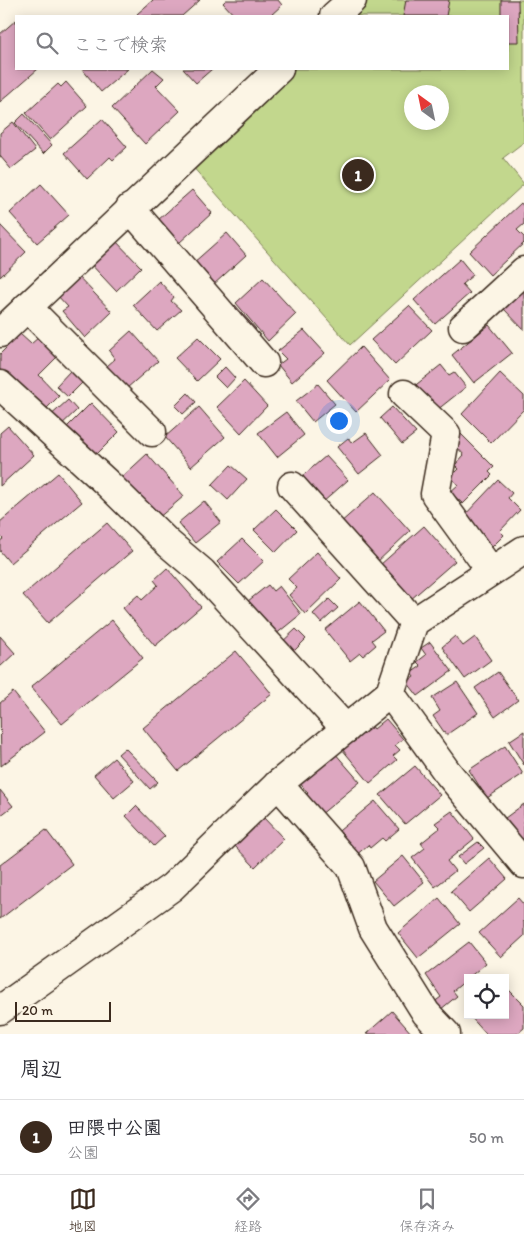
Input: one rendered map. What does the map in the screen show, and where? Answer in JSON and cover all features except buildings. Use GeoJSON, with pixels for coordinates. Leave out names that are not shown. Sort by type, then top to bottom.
{"type":"FeatureCollection","features":[{"type":"Feature","properties":{"kind":"street"},"geometry":{"type":"LineString","coordinates":[[335,15],[352,0]]}},
{"type":"Feature","properties":{"kind":"street"},"geometry":{"type":"LineString","coordinates":[[0,332],[278,70]]}},
{"type":"Feature","properties":{"kind":"street"},"geometry":{"type":"LineString","coordinates":[[130,208],[264,363]]}},
{"type":"Feature","properties":{"kind":"street"},"geometry":{"type":"LineString","coordinates":[[463,327],[524,271]]}},
{"type":"Feature","properties":{"kind":"street"},"geometry":{"type":"LineString","coordinates":[[27,307],[152,432]]}},
{"type":"Feature","properties":{"kind":"street"},"geometry":{"type":"LineString","coordinates":[[0,385],[108,484],[169,544],[202,572],[346,729]]}},
{"type":"Feature","properties":{"kind":"street"},"geometry":{"type":"LineString","coordinates":[[404,394],[446,434],[435,494],[491,571]]}},
{"type":"Feature","properties":{"kind":"street"},"geometry":{"type":"LineString","coordinates":[[292,486],[414,622]]}},
{"type":"Feature","properties":{"kind":"street"},"geometry":{"type":"LineString","coordinates":[[0,1010],[172,887],[278,784],[390,693],[414,622],[524,550]]}},
{"type":"Feature","properties":{"kind":"street"},"geometry":{"type":"LineString","coordinates":[[390,693],[447,772],[524,864]]}},
{"type":"Feature","properties":{"kind":"street"},"geometry":{"type":"LineString","coordinates":[[278,784],[351,867],[373,928],[426,1013],[446,1034]]}},
{"type":"Feature","properties":{"kind":"green space"},"geometry":{"type":"Polygon","coordinates":[[[360,0],[524,0],[524,142],[503,158],[524,184],[350,345],[191,165],[289,70],[509,70],[509,15],[345,15],[360,0]]]}},
{"type":"Feature","properties":{"kind":"place","name":"田隈中公園"},"geometry":{"type":"Point","coordinates":[358,175]}}]}
